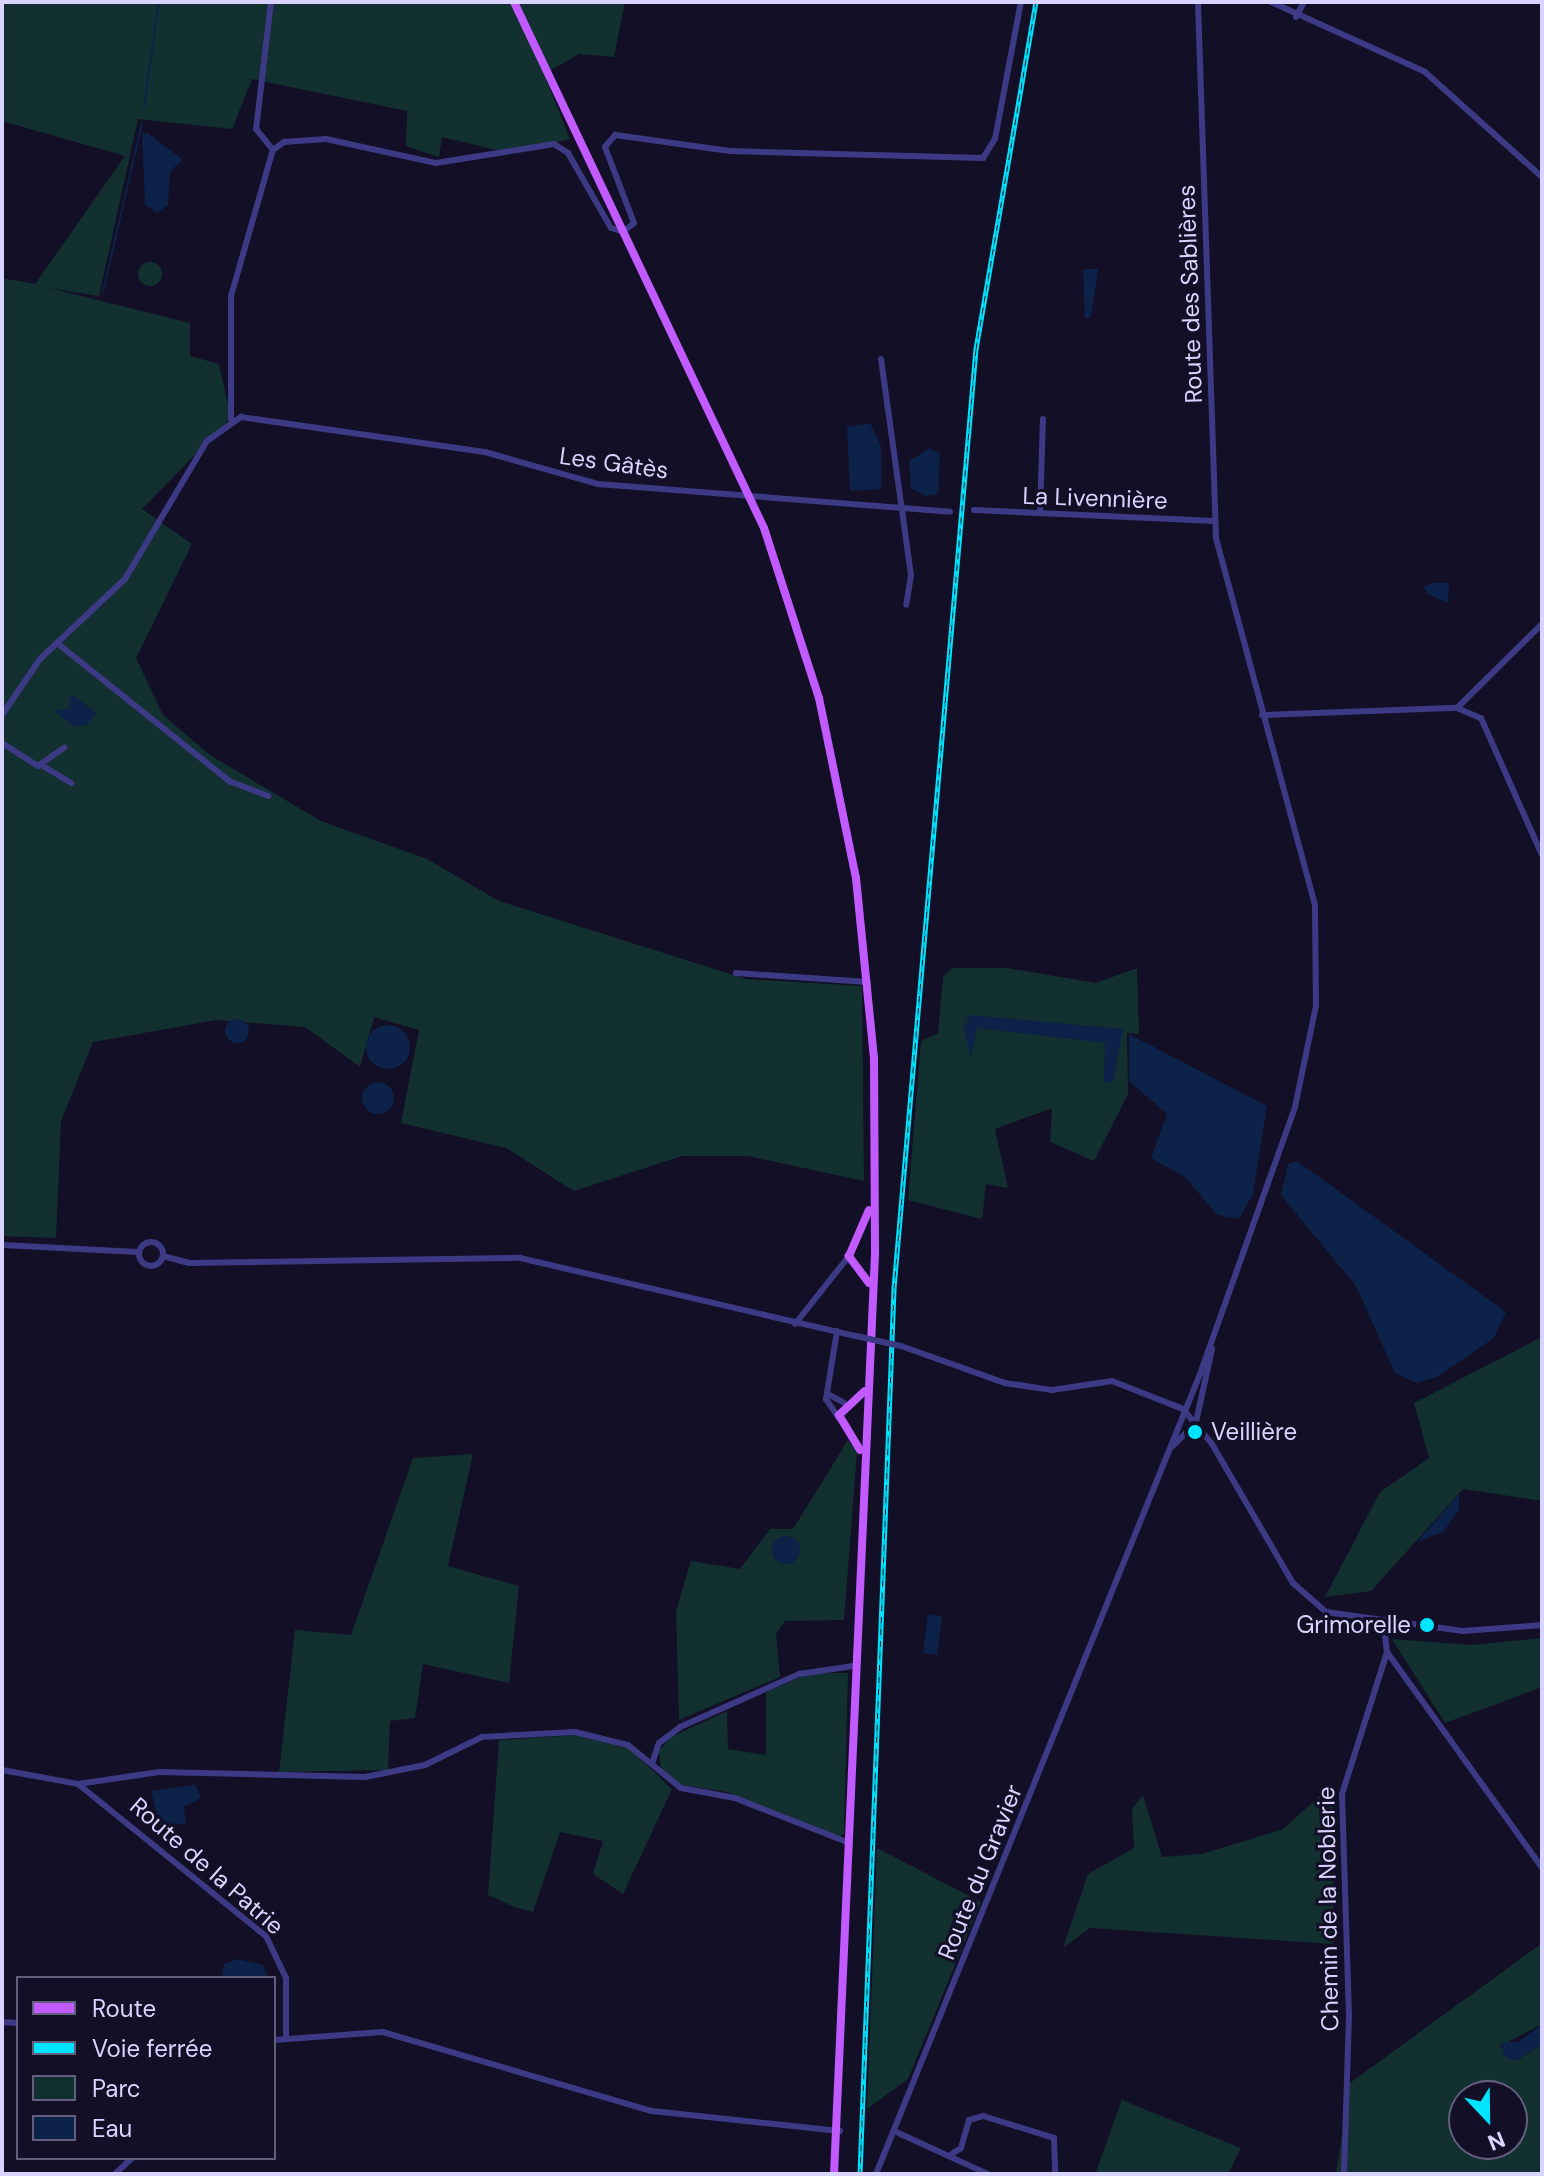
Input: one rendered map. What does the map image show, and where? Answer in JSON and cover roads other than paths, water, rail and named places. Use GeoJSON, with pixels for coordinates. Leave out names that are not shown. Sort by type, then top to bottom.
{"type":"FeatureCollection","features":[{"type":"Feature","properties":{"kind":"main road"},"geometry":{"type":"LineString","coordinates":[[514,2],[741,471],[819,698],[849,836],[869,982],[875,1156],[873,1261],[869,1283],[853,1666],[840,2131],[834,2174]]}},
{"type":"Feature","properties":{"kind":"main road"},"geometry":{"type":"LineString","coordinates":[[869,1283],[849,1256],[868,1224],[875,1156]]}},
{"type":"Feature","properties":{"kind":"main road"},"geometry":{"type":"LineString","coordinates":[[857,1241],[873,1246]]}},
{"type":"Feature","properties":{"kind":"main road"},"geometry":{"type":"LineString","coordinates":[[857,1266],[873,1261]]}},
{"type":"Feature","properties":{"kind":"main road"},"geometry":{"type":"LineString","coordinates":[[859,1527],[860,1447],[849,1427],[839,1419],[849,1402],[865,1391]]}},
{"type":"Feature","properties":{"kind":"main road"},"geometry":{"type":"LineString","coordinates":[[849,1402],[865,1416]]}},
{"type":"Feature","properties":{"kind":"main road"},"geometry":{"type":"LineString","coordinates":[[849,1427],[865,1416]]}},
{"type":"Feature","properties":{"kind":"street"},"geometry":{"type":"LineString","coordinates":[[271,2],[256,129],[273,150]]}},
{"type":"Feature","properties":{"kind":"street"},"geometry":{"type":"LineString","coordinates":[[273,150],[315,138],[436,163],[554,144],[568,153],[611,228],[626,231],[632,213],[605,147],[615,135],[730,151],[983,158],[995,139],[1021,2]]}},
{"type":"Feature","properties":{"kind":"street","name":"Route des Sablières"},"geometry":{"type":"LineString","coordinates":[[1198,2],[1215,521],[1226,585],[1315,905],[1319,972],[1295,1107],[1212,1342]]}},
{"type":"Feature","properties":{"kind":"street"},"geometry":{"type":"LineString","coordinates":[[1271,2],[1296,17],[1425,72],[1542,177]]}},
{"type":"Feature","properties":{"kind":"street"},"geometry":{"type":"LineString","coordinates":[[1278,2],[1296,17]]}},
{"type":"Feature","properties":{"kind":"street"},"geometry":{"type":"LineString","coordinates":[[1296,17],[1304,2]]}},
{"type":"Feature","properties":{"kind":"street"},"geometry":{"type":"LineString","coordinates":[[2,715],[57,643],[125,579],[207,441],[231,419],[231,296],[273,150]]}},
{"type":"Feature","properties":{"kind":"street"},"geometry":{"type":"LineString","coordinates":[[881,359],[899,508],[911,575],[906,605]]}},
{"type":"Feature","properties":{"kind":"street","name":"Les Gâtès"},"geometry":{"type":"LineString","coordinates":[[231,419],[261,417],[376,441],[485,452],[598,484],[950,512]]}},
{"type":"Feature","properties":{"kind":"street"},"geometry":{"type":"LineString","coordinates":[[1040,513],[1043,419]]}},
{"type":"Feature","properties":{"kind":"street"},"geometry":{"type":"LineString","coordinates":[[728,495],[741,471]]}},
{"type":"Feature","properties":{"kind":"street","name":"La Livennière"},"geometry":{"type":"LineString","coordinates":[[974,510],[1215,521]]}},
{"type":"Feature","properties":{"kind":"street"},"geometry":{"type":"LineString","coordinates":[[1457,708],[1542,624]]}},
{"type":"Feature","properties":{"kind":"street"},"geometry":{"type":"LineString","coordinates":[[57,643],[229,781],[268,796]]}},
{"type":"Feature","properties":{"kind":"street"},"geometry":{"type":"LineString","coordinates":[[1472,694],[1476,711],[1542,855]]}},
{"type":"Feature","properties":{"kind":"street"},"geometry":{"type":"LineString","coordinates":[[1262,715],[1457,708],[1476,711]]}},
{"type":"Feature","properties":{"kind":"street"},"geometry":{"type":"LineString","coordinates":[[2,743],[71,783]]}},
{"type":"Feature","properties":{"kind":"street"},"geometry":{"type":"LineString","coordinates":[[43,766],[64,748]]}},
{"type":"Feature","properties":{"kind":"street"},"geometry":{"type":"LineString","coordinates":[[736,973],[869,982]]}},
{"type":"Feature","properties":{"kind":"street"},"geometry":{"type":"LineString","coordinates":[[2,1245],[138,1252],[154,1242],[163,1256],[189,1263],[520,1258],[795,1324],[901,1346],[1005,1383],[1052,1390],[1112,1381],[1183,1409],[1194,1419],[1298,1589],[1326,1612],[1384,1625],[1494,1632],[1542,1625]]}},
{"type":"Feature","properties":{"kind":"street"},"geometry":{"type":"LineString","coordinates":[[138,1252],[147,1266],[163,1256]]}},
{"type":"Feature","properties":{"kind":"street"},"geometry":{"type":"LineString","coordinates":[[795,1324],[808,1314],[822,1285],[849,1256]]}},
{"type":"Feature","properties":{"kind":"street"},"geometry":{"type":"LineString","coordinates":[[842,1267],[857,1266]]}},
{"type":"Feature","properties":{"kind":"street"},"geometry":{"type":"LineString","coordinates":[[808,1314],[822,1328]]}},
{"type":"Feature","properties":{"kind":"street"},"geometry":{"type":"LineString","coordinates":[[837,1331],[828,1394],[839,1419]]}},
{"type":"Feature","properties":{"kind":"street"},"geometry":{"type":"LineString","coordinates":[[1169,1450],[1194,1419],[1212,1342]]}},
{"type":"Feature","properties":{"kind":"street","name":"Route du Gravier"},"geometry":{"type":"LineString","coordinates":[[876,2174],[1212,1342]]}},
{"type":"Feature","properties":{"kind":"street"},"geometry":{"type":"LineString","coordinates":[[828,1394],[849,1402]]}},
{"type":"Feature","properties":{"kind":"street"},"geometry":{"type":"LineString","coordinates":[[1384,1625],[1387,1652],[1542,1868]]}},
{"type":"Feature","properties":{"kind":"street","name":"Chemin de la Noblerie"},"geometry":{"type":"LineString","coordinates":[[1344,2174],[1349,2016],[1342,1794],[1387,1652]]}},
{"type":"Feature","properties":{"kind":"street"},"geometry":{"type":"LineString","coordinates":[[652,1764],[659,1743],[680,1727],[799,1674],[853,1666]]}},
{"type":"Feature","properties":{"kind":"street"},"geometry":{"type":"LineString","coordinates":[[2,1770],[78,1784],[159,1772],[365,1777],[425,1765],[482,1737],[530,1732],[610,1739],[652,1764],[681,1788],[735,1798],[849,1843]]}},
{"type":"Feature","properties":{"kind":"street","name":"Route de la Patrie"},"geometry":{"type":"LineString","coordinates":[[78,1784],[266,1936],[286,1978],[286,2039]]}},
{"type":"Feature","properties":{"kind":"street"},"geometry":{"type":"LineString","coordinates":[[276,2040],[383,2032],[652,2111],[840,2131]]}},
{"type":"Feature","properties":{"kind":"street"},"geometry":{"type":"LineString","coordinates":[[950,2155],[961,2148],[969,2120],[983,2116],[1054,2138],[1055,2174]]}},
{"type":"Feature","properties":{"kind":"street"},"geometry":{"type":"LineString","coordinates":[[894,2131],[988,2174]]}},
{"type":"Feature","properties":{"kind":"street"},"geometry":{"type":"LineString","coordinates":[[115,2174],[130,2160]]}},
{"type":"Feature","properties":{"kind":"water"},"geometry":{"type":"Polygon","coordinates":[[[148,133],[183,160],[170,171],[168,205],[157,213],[145,205],[142,134],[148,133]]]}},
{"type":"Feature","properties":{"kind":"water"},"geometry":{"type":"Polygon","coordinates":[[[1083,269],[1098,269],[1091,317],[1085,319],[1083,269]]]}},
{"type":"Feature","properties":{"kind":"water"},"geometry":{"type":"Polygon","coordinates":[[[870,423],[881,446],[881,489],[850,491],[847,427],[870,423]]]}},
{"type":"Feature","properties":{"kind":"water"},"geometry":{"type":"Polygon","coordinates":[[[930,448],[940,454],[938,494],[925,496],[911,488],[909,461],[930,448]]]}},
{"type":"Feature","properties":{"kind":"water"},"geometry":{"type":"Polygon","coordinates":[[[1432,583],[1449,583],[1448,603],[1428,594],[1423,587],[1432,583]]]}},
{"type":"Feature","properties":{"kind":"water"},"geometry":{"type":"Polygon","coordinates":[[[71,693],[96,713],[86,725],[75,727],[53,710],[69,709],[71,693]]]}},
{"type":"Feature","properties":{"kind":"water"},"geometry":{"type":"Polygon","coordinates":[[[970,1015],[1123,1029],[1113,1082],[1104,1083],[1105,1043],[977,1028],[971,1058],[964,1028],[970,1015]]]}},
{"type":"Feature","properties":{"kind":"water"},"geometry":{"type":"Polygon","coordinates":[[[237,1019],[246,1022],[249,1031],[246,1040],[237,1043],[228,1040],[225,1031],[228,1022],[237,1019]]]}},
{"type":"Feature","properties":{"kind":"water"},"geometry":{"type":"Polygon","coordinates":[[[388,1025],[403,1032],[410,1047],[403,1062],[388,1069],[373,1062],[366,1047],[373,1032],[388,1025]]]}},
{"type":"Feature","properties":{"kind":"water"},"geometry":{"type":"Polygon","coordinates":[[[1129,1034],[1267,1106],[1253,1194],[1239,1219],[1217,1215],[1186,1178],[1151,1158],[1167,1114],[1129,1081],[1129,1034]]]}},
{"type":"Feature","properties":{"kind":"water"},"geometry":{"type":"Polygon","coordinates":[[[378,1082],[390,1086],[394,1098],[390,1110],[378,1114],[366,1110],[362,1098],[366,1086],[378,1082]]]}},
{"type":"Feature","properties":{"kind":"water"},"geometry":{"type":"Polygon","coordinates":[[[1297,1161],[1506,1312],[1494,1338],[1437,1377],[1416,1383],[1395,1373],[1356,1286],[1281,1195],[1288,1164],[1297,1161]]]}},
{"type":"Feature","properties":{"kind":"water"},"geometry":{"type":"Polygon","coordinates":[[[1459,1494],[1459,1510],[1443,1532],[1417,1542],[1459,1494]]]}},
{"type":"Feature","properties":{"kind":"water"},"geometry":{"type":"Polygon","coordinates":[[[786,1536],[796,1540],[800,1550],[796,1560],[786,1564],[776,1560],[772,1550],[776,1540],[786,1536]]]}},
{"type":"Feature","properties":{"kind":"water"},"geometry":{"type":"Polygon","coordinates":[[[928,1615],[942,1616],[937,1655],[923,1653],[928,1615]]]}},
{"type":"Feature","properties":{"kind":"water"},"geometry":{"type":"Polygon","coordinates":[[[195,1785],[201,1798],[184,1807],[186,1824],[160,1825],[151,1791],[195,1785]]]}},
{"type":"Feature","properties":{"kind":"water"},"geometry":{"type":"Polygon","coordinates":[[[238,1959],[263,1965],[267,1976],[222,1976],[224,1964],[238,1959]]]}},
{"type":"Feature","properties":{"kind":"water"},"geometry":{"type":"Polygon","coordinates":[[[1542,2024],[1542,2044],[1515,2061],[1503,2055],[1502,2042],[1518,2042],[1542,2024]]]}},
{"type":"Feature","properties":{"kind":"waterway"},"geometry":{"type":"LineString","coordinates":[[144,107],[159,2]]}},
{"type":"Feature","properties":{"kind":"waterway"},"geometry":{"type":"LineString","coordinates":[[103,292],[142,123]]}},
{"type":"Feature","properties":{"kind":"railway"},"geometry":{"type":"LineString","coordinates":[[860,2174],[894,1288],[976,349],[1036,2]]}},
{"type":"Feature","properties":{"kind":"place","name":"Veillière"},"geometry":{"type":"Point","coordinates":[1195,1432]}},
{"type":"Feature","properties":{"kind":"place","name":"Grimorelle"},"geometry":{"type":"Point","coordinates":[1427,1625]}}]}
